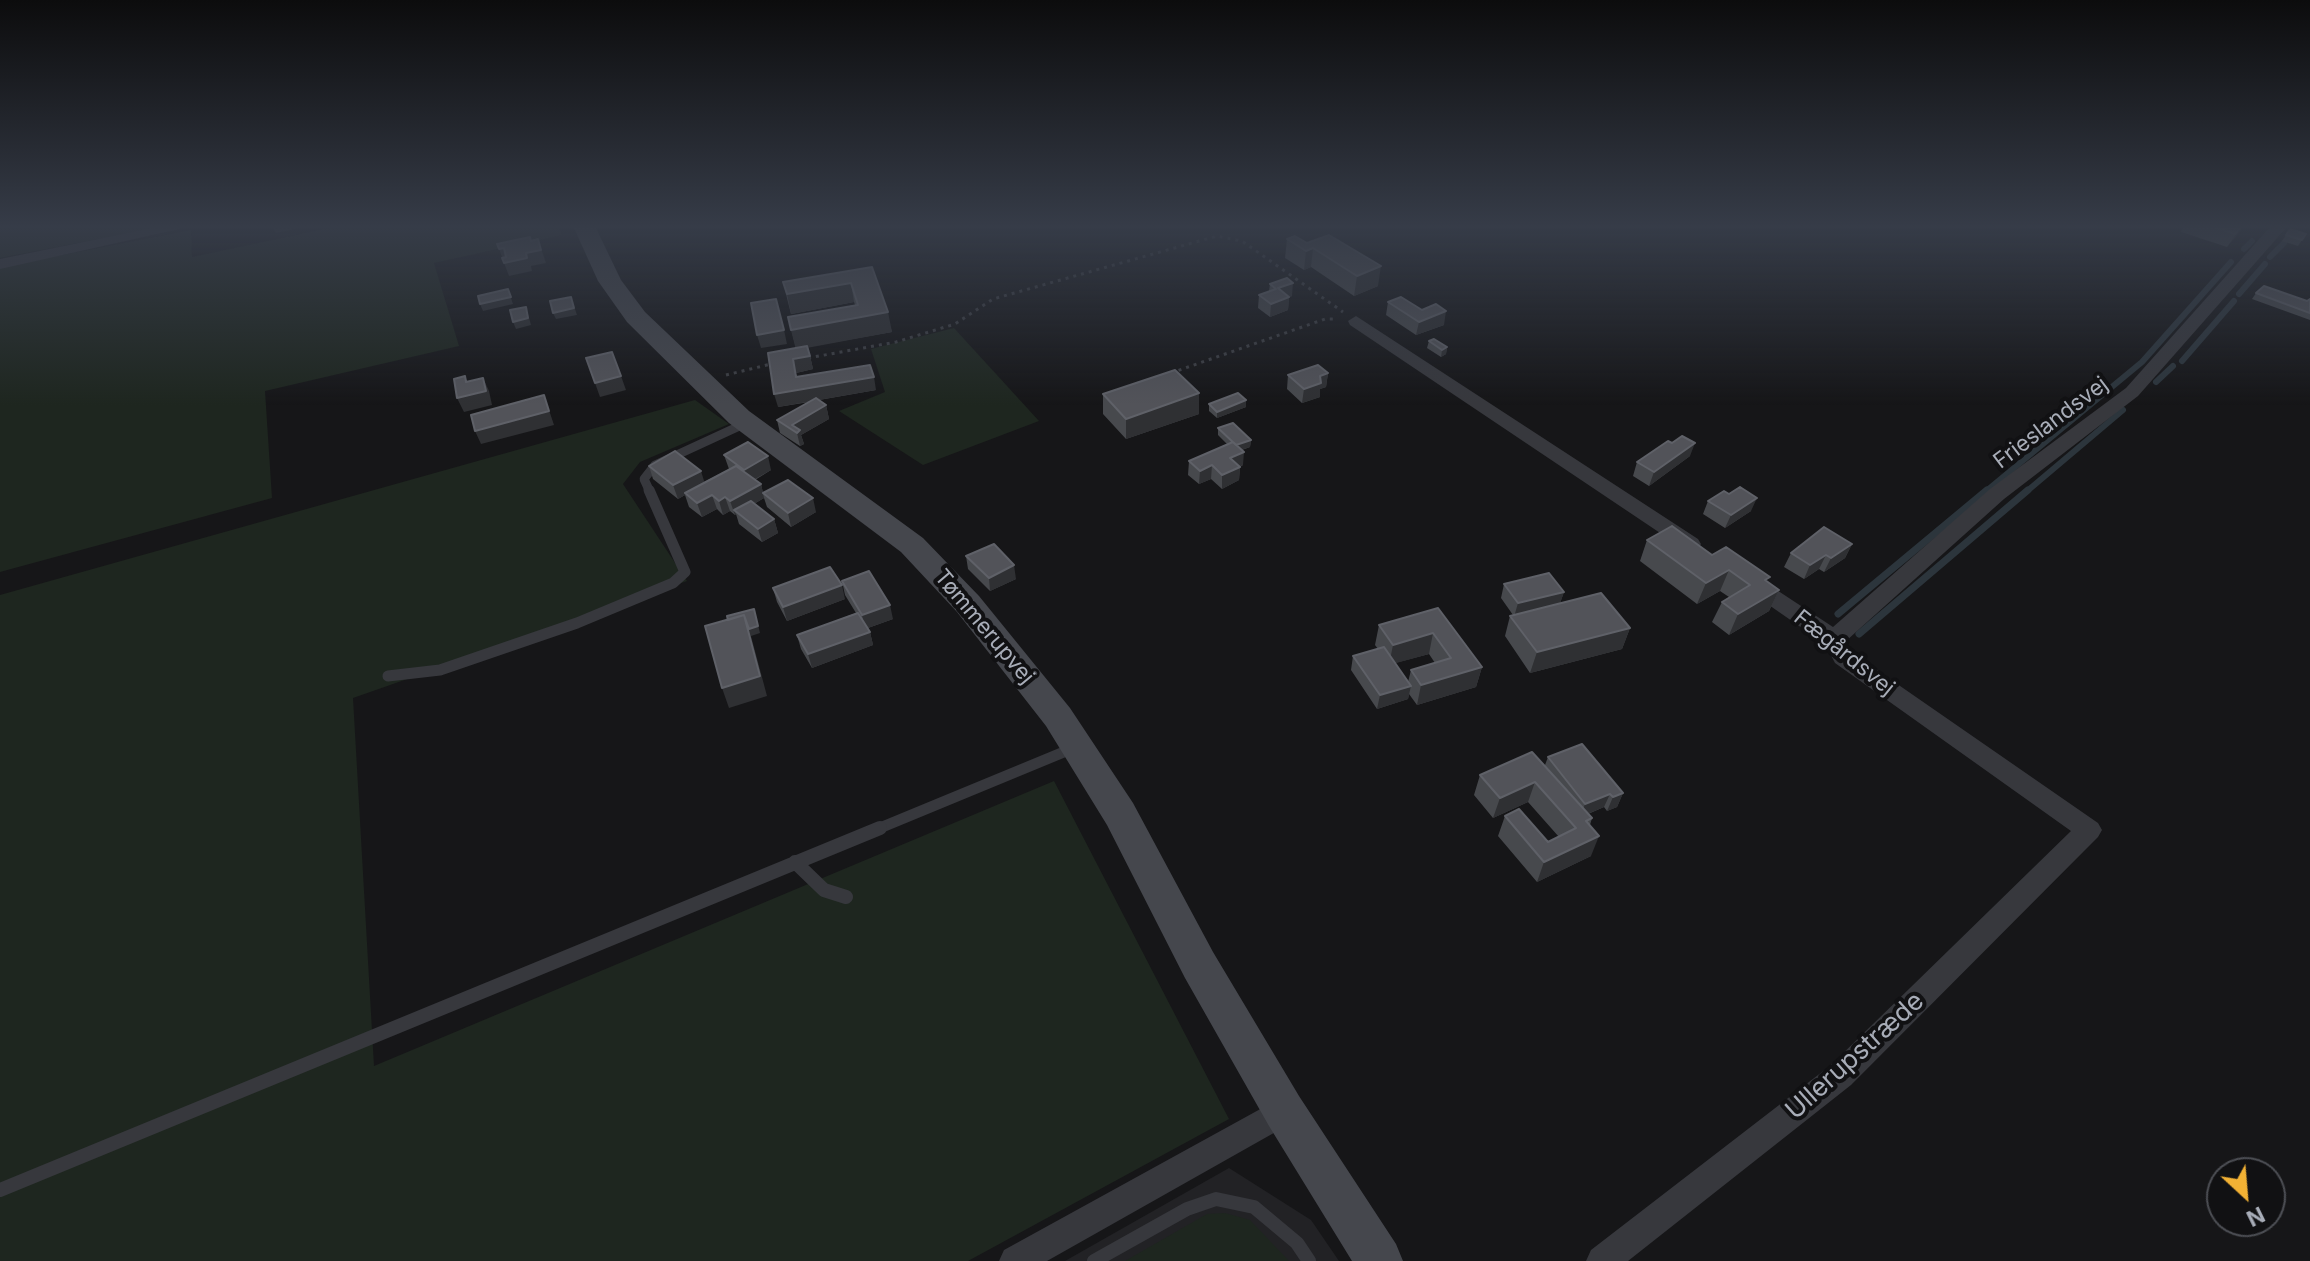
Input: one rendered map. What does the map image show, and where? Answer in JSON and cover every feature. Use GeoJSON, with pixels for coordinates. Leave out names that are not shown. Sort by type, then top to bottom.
{"type":"FeatureCollection","features":[{"type":"Feature","properties":{"kind":"street","name":"Tømmerupvej"},"geometry":{"type":"LineString","coordinates":[[615,287],[636,317],[700,382],[747,423],[912,545],[968,604],[1058,717],[1120,814],[1199,965],[1284,1111],[1379,1261]]}},
{"type":"Feature","properties":{"kind":"street","name":"Frieslandsvej"},"geometry":{"type":"LineString","coordinates":[[1834,639],[1997,494],[2132,392],[2226,287]]}},
{"type":"Feature","properties":{"kind":"street","name":"Fægårdsvej"},"geometry":{"type":"LineString","coordinates":[[1356,321],[1834,639],[1843,657],[2089,830]]}},
{"type":"Feature","properties":{"kind":"street","name":"Ullerupstræde"},"geometry":{"type":"LineString","coordinates":[[1602,1261],[1841,1075],[2089,830]]}},
{"type":"Feature","properties":{"kind":"street"},"geometry":{"type":"LineString","coordinates":[[1015,1261],[1284,1111]]}},
{"type":"Feature","properties":{"kind":"lane"},"geometry":{"type":"LineString","coordinates":[[388,676],[440,670],[577,623],[673,583],[685,572],[644,479],[655,465],[747,423]]}},
{"type":"Feature","properties":{"kind":"lane"},"geometry":{"type":"LineString","coordinates":[[0,1190],[1077,747]]}},
{"type":"Feature","properties":{"kind":"lane"},"geometry":{"type":"LineString","coordinates":[[795,862],[824,890],[846,897]]}},
{"type":"Feature","properties":{"kind":"lane"},"geometry":{"type":"LineString","coordinates":[[1094,1261],[1187,1209],[1216,1199],[1254,1207],[1297,1243],[1309,1261]]}},
{"type":"Feature","properties":{"kind":"path"},"geometry":{"type":"LineString","coordinates":[[794,360],[896,342],[955,324],[993,299],[1038,287]]}},
{"type":"Feature","properties":{"kind":"path"},"geometry":{"type":"LineString","coordinates":[[1307,287],[1356,321]]}},
{"type":"Feature","properties":{"kind":"path"},"geometry":{"type":"LineString","coordinates":[[1160,377],[1325,319],[1356,321]]}},
{"type":"Feature","properties":{"kind":"path"},"geometry":{"type":"LineString","coordinates":[[700,382],[779,362]]}},
{"type":"Feature","properties":{"kind":"shaded area"},"geometry":{"type":"Polygon","coordinates":[[[0,287],[441,287],[459,346],[265,391],[272,498],[0,572],[0,287]]]}},
{"type":"Feature","properties":{"kind":"shaded area"},"geometry":{"type":"Polygon","coordinates":[[[954,328],[1039,421],[923,465],[839,411],[885,392],[871,349],[954,328]]]}},
{"type":"Feature","properties":{"kind":"shaded area"},"geometry":{"type":"Polygon","coordinates":[[[695,400],[729,424],[640,462],[623,484],[687,581],[353,698],[374,1066],[1054,781],[1229,1119],[968,1261],[0,1261],[0,595],[695,400]]]}},
{"type":"Feature","properties":{"kind":"shaded area"},"geometry":{"type":"Polygon","coordinates":[[[1229,1168],[1311,1220],[1339,1261],[1065,1261],[1229,1168]]]}},
{"type":"Feature","properties":{"kind":"shaded area"},"geometry":{"type":"Polygon","coordinates":[[[1225,1213],[1250,1220],[1289,1261],[1125,1261],[1207,1214],[1225,1213]]]}},
{"type":"Feature","properties":{"kind":"building"},"geometry":{"type":"Polygon","coordinates":[[[785,287],[829,287],[787,294],[785,287]]]}},
{"type":"Feature","properties":{"kind":"building"},"geometry":{"type":"Polygon","coordinates":[[[852,287],[879,287],[888,312],[791,330],[788,317],[858,305],[852,287]]]}},
{"type":"Feature","properties":{"kind":"building"},"geometry":{"type":"Polygon","coordinates":[[[1273,287],[1281,287],[1278,288],[1289,297],[1271,304],[1259,295],[1276,289],[1273,287]]]}},
{"type":"Feature","properties":{"kind":"building"},"geometry":{"type":"Polygon","coordinates":[[[2266,287],[2307,301],[2310,299],[2310,313],[2256,293],[2266,287]]]}},
{"type":"Feature","properties":{"kind":"building"},"geometry":{"type":"Polygon","coordinates":[[[508,289],[511,297],[480,304],[478,296],[508,289]]]}},
{"type":"Feature","properties":{"kind":"building"},"geometry":{"type":"Polygon","coordinates":[[[571,297],[574,308],[553,313],[550,301],[571,297]]]}},
{"type":"Feature","properties":{"kind":"building"},"geometry":{"type":"Polygon","coordinates":[[[1401,297],[1422,310],[1436,304],[1446,311],[1419,322],[1388,302],[1401,297]]]}},
{"type":"Feature","properties":{"kind":"building"},"geometry":{"type":"Polygon","coordinates":[[[776,299],[784,330],[757,335],[751,303],[776,299]]]}},
{"type":"Feature","properties":{"kind":"building"},"geometry":{"type":"Polygon","coordinates":[[[526,307],[528,318],[513,322],[510,310],[526,307]]]}},
{"type":"Feature","properties":{"kind":"building"},"geometry":{"type":"Polygon","coordinates":[[[1434,339],[1447,347],[1442,350],[1429,341],[1434,339]]]}},
{"type":"Feature","properties":{"kind":"building"},"geometry":{"type":"Polygon","coordinates":[[[807,346],[810,356],[793,359],[796,377],[870,365],[874,377],[774,394],[768,353],[807,346]]]}},
{"type":"Feature","properties":{"kind":"building"},"geometry":{"type":"Polygon","coordinates":[[[612,352],[621,376],[595,383],[586,358],[612,352]]]}},
{"type":"Feature","properties":{"kind":"building"},"geometry":{"type":"Polygon","coordinates":[[[1318,365],[1328,373],[1320,376],[1321,383],[1304,389],[1288,375],[1318,365]]]}},
{"type":"Feature","properties":{"kind":"building"},"geometry":{"type":"Polygon","coordinates":[[[1175,370],[1199,393],[1126,419],[1103,394],[1175,370]]]}},
{"type":"Feature","properties":{"kind":"building"},"geometry":{"type":"Polygon","coordinates":[[[465,376],[466,382],[483,378],[486,391],[457,398],[454,379],[465,376]]]}},
{"type":"Feature","properties":{"kind":"building"},"geometry":{"type":"Polygon","coordinates":[[[1238,393],[1246,400],[1217,412],[1209,404],[1238,393]]]}},
{"type":"Feature","properties":{"kind":"building"},"geometry":{"type":"Polygon","coordinates":[[[544,395],[549,411],[475,431],[471,415],[544,395]]]}},
{"type":"Feature","properties":{"kind":"building"},"geometry":{"type":"Polygon","coordinates":[[[816,398],[826,405],[792,425],[800,430],[797,433],[777,420],[816,398]]]}},
{"type":"Feature","properties":{"kind":"building"},"geometry":{"type":"Polygon","coordinates":[[[1233,423],[1251,440],[1236,445],[1218,428],[1233,423]]]}},
{"type":"Feature","properties":{"kind":"building"},"geometry":{"type":"Polygon","coordinates":[[[1682,436],[1695,443],[1654,472],[1637,462],[1668,441],[1672,443],[1682,436]]]}},
{"type":"Feature","properties":{"kind":"building"},"geometry":{"type":"Polygon","coordinates":[[[748,442],[768,456],[744,470],[724,455],[748,442]]]}},
{"type":"Feature","properties":{"kind":"building"},"geometry":{"type":"Polygon","coordinates":[[[1233,442],[1244,452],[1230,458],[1240,467],[1222,475],[1212,465],[1200,471],[1189,461],[1233,442]]]}},
{"type":"Feature","properties":{"kind":"building"},"geometry":{"type":"Polygon","coordinates":[[[675,451],[701,471],[673,485],[649,466],[675,451]]]}},
{"type":"Feature","properties":{"kind":"building"},"geometry":{"type":"Polygon","coordinates":[[[736,466],[761,484],[730,501],[725,497],[719,501],[712,495],[697,503],[685,493],[736,466]]]}},
{"type":"Feature","properties":{"kind":"building"},"geometry":{"type":"Polygon","coordinates":[[[788,480],[813,498],[788,513],[763,493],[788,480]]]}},
{"type":"Feature","properties":{"kind":"building"},"geometry":{"type":"Polygon","coordinates":[[[1740,487],[1757,498],[1731,515],[1708,501],[1724,491],[1729,494],[1740,487]]]}},
{"type":"Feature","properties":{"kind":"building"},"geometry":{"type":"Polygon","coordinates":[[[751,501],[774,519],[758,529],[734,510],[751,501]]]}},
{"type":"Feature","properties":{"kind":"building"},"geometry":{"type":"Polygon","coordinates":[[[1672,526],[1712,555],[1726,547],[1770,577],[1765,580],[1779,590],[1738,614],[1722,602],[1750,585],[1729,570],[1706,583],[1647,540],[1672,526]]]}},
{"type":"Feature","properties":{"kind":"building"},"geometry":{"type":"Polygon","coordinates":[[[1824,527],[1852,544],[1831,558],[1826,555],[1810,565],[1791,553],[1824,527]]]}},
{"type":"Feature","properties":{"kind":"building"},"geometry":{"type":"Polygon","coordinates":[[[994,544],[1014,565],[989,578],[966,556],[994,544]]]}},
{"type":"Feature","properties":{"kind":"building"},"geometry":{"type":"Polygon","coordinates":[[[830,567],[842,585],[783,607],[773,588],[830,567]]]}},
{"type":"Feature","properties":{"kind":"building"},"geometry":{"type":"Polygon","coordinates":[[[869,571],[890,605],[862,615],[842,581],[869,571]]]}},
{"type":"Feature","properties":{"kind":"building"},"geometry":{"type":"Polygon","coordinates":[[[1549,573],[1564,592],[1518,603],[1504,584],[1549,573]]]}},
{"type":"Feature","properties":{"kind":"building"},"geometry":{"type":"Polygon","coordinates":[[[1601,593],[1630,628],[1537,652],[1510,616],[1601,593]]]}},
{"type":"Feature","properties":{"kind":"building"},"geometry":{"type":"Polygon","coordinates":[[[1438,608],[1482,667],[1421,685],[1411,670],[1451,658],[1433,633],[1393,645],[1379,625],[1438,608]]]}},
{"type":"Feature","properties":{"kind":"building"},"geometry":{"type":"Polygon","coordinates":[[[754,609],[758,626],[749,629],[744,615],[728,620],[727,616],[754,609]]]}},
{"type":"Feature","properties":{"kind":"building"},"geometry":{"type":"Polygon","coordinates":[[[858,613],[870,632],[808,654],[797,635],[858,613]]]}},
{"type":"Feature","properties":{"kind":"building"},"geometry":{"type":"Polygon","coordinates":[[[744,615],[760,676],[722,688],[705,626],[744,615]]]}},
{"type":"Feature","properties":{"kind":"building"},"geometry":{"type":"Polygon","coordinates":[[[1384,647],[1411,686],[1380,695],[1353,656],[1384,647]]]}},
{"type":"Feature","properties":{"kind":"building"},"geometry":{"type":"Polygon","coordinates":[[[1582,744],[1623,793],[1613,797],[1610,794],[1585,804],[1548,757],[1582,744]]]}},
{"type":"Feature","properties":{"kind":"building"},"geometry":{"type":"Polygon","coordinates":[[[1532,752],[1592,818],[1586,821],[1599,836],[1544,862],[1505,816],[1519,809],[1548,842],[1576,828],[1535,782],[1500,798],[1480,775],[1532,752]]]}},
{"type":"Feature","properties":{"kind":"waterway"},"geometry":{"type":"LineString","coordinates":[[1985,492],[2142,362],[2209,287]]}},
{"type":"Feature","properties":{"kind":"waterway"},"geometry":{"type":"LineString","coordinates":[[2239,294],[2245,287]]}},
{"type":"Feature","properties":{"kind":"waterway"},"geometry":{"type":"LineString","coordinates":[[2182,361],[2234,301]]}},
{"type":"Feature","properties":{"kind":"waterway"},"geometry":{"type":"LineString","coordinates":[[2156,382],[2173,366]]}},
{"type":"Feature","properties":{"kind":"waterway"},"geometry":{"type":"LineString","coordinates":[[2026,492],[2123,410]]}},
{"type":"Feature","properties":{"kind":"waterway"},"geometry":{"type":"LineString","coordinates":[[1838,614],[1987,490]]}},
{"type":"Feature","properties":{"kind":"waterway"},"geometry":{"type":"LineString","coordinates":[[1859,634],[2028,490]]}}]}
